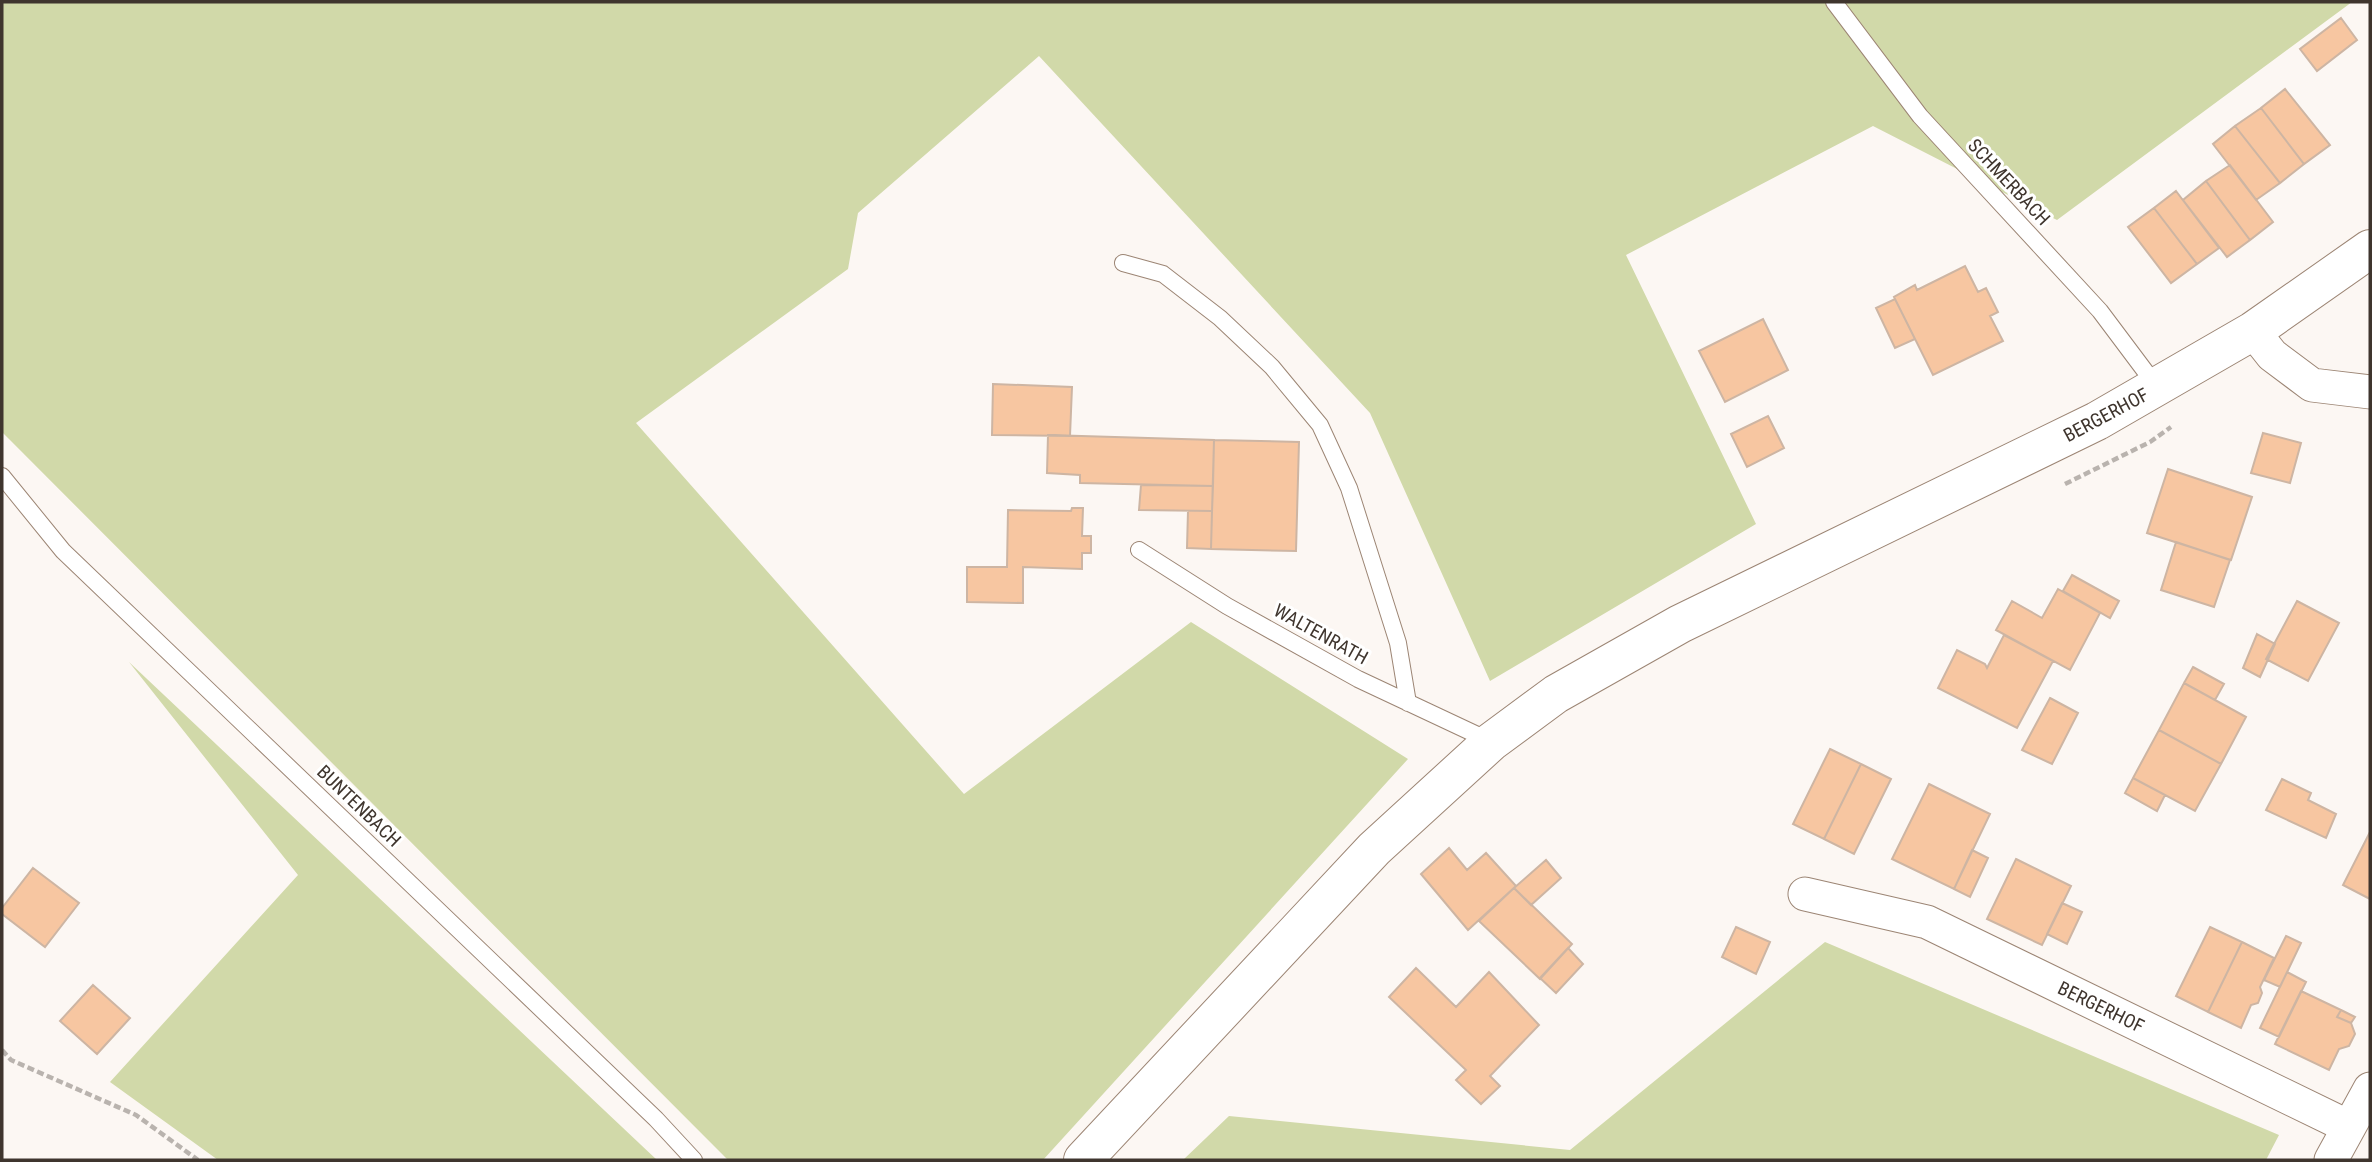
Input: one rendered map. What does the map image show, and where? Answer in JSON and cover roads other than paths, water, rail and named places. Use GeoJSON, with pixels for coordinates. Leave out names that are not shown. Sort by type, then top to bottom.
{"type":"FeatureCollection","features":[{"type":"Feature","properties":{"kind":"street","name":"BERGERHOF"},"geometry":{"type":"LineString","coordinates":[[1083,1160],[1374,849],[1491,742],[1556,694],[1681,624],[2097,421],[2253,331],[2370,249]]}},
{"type":"Feature","properties":{"kind":"street"},"geometry":{"type":"LineString","coordinates":[[2253,331],[2272,355],[2312,385],[2370,392]]}},
{"type":"Feature","properties":{"kind":"street","name":"BERGERHOF"},"geometry":{"type":"LineString","coordinates":[[1805,894],[1927,922],[2349,1127]]}},
{"type":"Feature","properties":{"kind":"street"},"geometry":{"type":"LineString","coordinates":[[2330,1160],[2370,1088]]}},
{"type":"Feature","properties":{"kind":"lane","name":"SCHMERBACH"},"geometry":{"type":"LineString","coordinates":[[1834,2],[1920,116],[2099,311],[2157,387]]}},
{"type":"Feature","properties":{"kind":"lane"},"geometry":{"type":"LineString","coordinates":[[1124,263],[1163,274],[1220,318],[1272,367],[1320,425],[1349,488],[1398,643],[1408,703]]}},
{"type":"Feature","properties":{"kind":"lane","name":"BUNTENBACH"},"geometry":{"type":"LineString","coordinates":[[2,476],[63,551],[656,1119],[694,1160]]}},
{"type":"Feature","properties":{"kind":"lane","name":"WALTENRATH"},"geometry":{"type":"LineString","coordinates":[[1139,550],[1227,606],[1358,680],[1491,742]]}}]}
